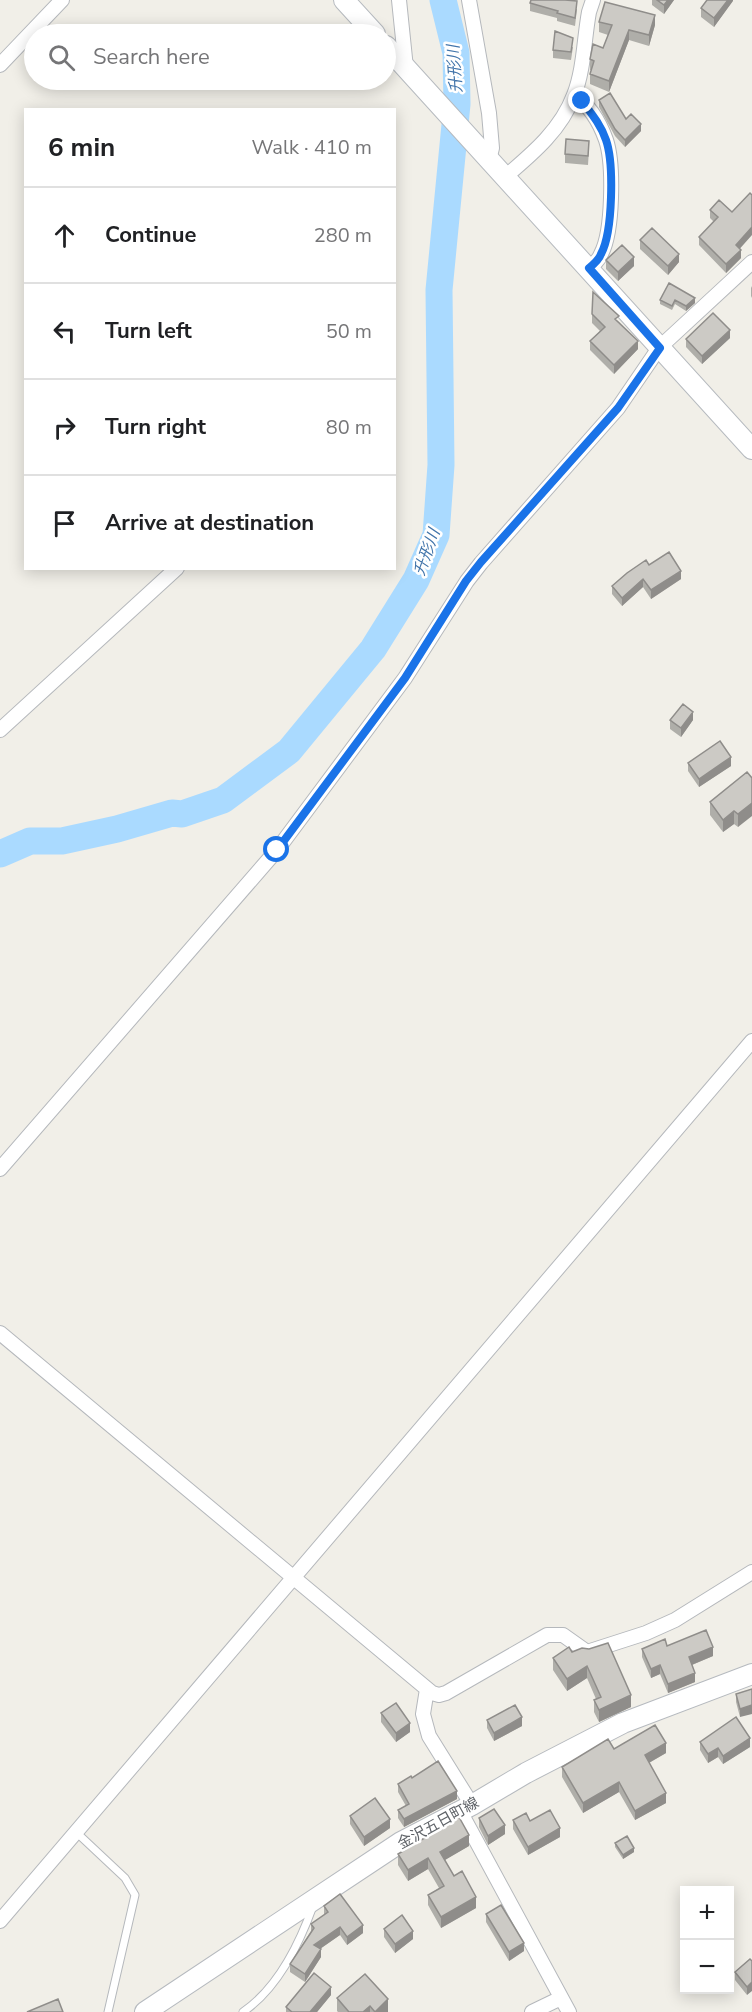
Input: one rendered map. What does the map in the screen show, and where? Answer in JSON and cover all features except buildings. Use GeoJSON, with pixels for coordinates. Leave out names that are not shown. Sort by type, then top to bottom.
{"type":"FeatureCollection","features":[{"type":"Feature","properties":{"kind":"main road"},"geometry":{"type":"LineString","coordinates":[[344,0],[366,24]]}},
{"type":"Feature","properties":{"kind":"main road"},"geometry":{"type":"LineString","coordinates":[[396,57],[752,449]]}},
{"type":"Feature","properties":{"kind":"main road","name":"金沢五日町線"},"geometry":{"type":"LineString","coordinates":[[145,2012],[400,1842],[466,1808],[526,1773],[623,1724],[752,1674]]}},
{"type":"Feature","properties":{"kind":"street"},"geometry":{"type":"LineString","coordinates":[[39,24],[62,0]]}},
{"type":"Feature","properties":{"kind":"street"},"geometry":{"type":"LineString","coordinates":[[399,0],[411,74]]}},
{"type":"Feature","properties":{"kind":"street"},"geometry":{"type":"LineString","coordinates":[[469,0],[489,113],[492,148],[484,155]]}},
{"type":"Feature","properties":{"kind":"street"},"geometry":{"type":"LineString","coordinates":[[505,177],[549,136],[564,116],[574,95],[593,0]]}},
{"type":"Feature","properties":{"kind":"street"},"geometry":{"type":"LineString","coordinates":[[0,65],[24,40]]}},
{"type":"Feature","properties":{"kind":"street"},"geometry":{"type":"LineString","coordinates":[[574,95],[582,101],[601,128],[607,142],[609,157],[609,228],[602,254],[589,268]]}},
{"type":"Feature","properties":{"kind":"street"},"geometry":{"type":"LineString","coordinates":[[0,1170],[277,850],[405,678],[466,581],[481,562],[618,408],[660,348],[752,262]]}},
{"type":"Feature","properties":{"kind":"street"},"geometry":{"type":"LineString","coordinates":[[0,730],[175,570]]}},
{"type":"Feature","properties":{"kind":"street"},"geometry":{"type":"LineString","coordinates":[[0,1921],[752,1041]]}},
{"type":"Feature","properties":{"kind":"street"},"geometry":{"type":"LineString","coordinates":[[0,1333],[427,1689],[439,1695],[547,1635],[563,1635],[587,1652],[646,1633],[675,1620],[752,1572]]}},
{"type":"Feature","properties":{"kind":"street"},"geometry":{"type":"LineString","coordinates":[[427,1689],[423,1714],[429,1736],[569,2012]]}},
{"type":"Feature","properties":{"kind":"street"},"geometry":{"type":"LineString","coordinates":[[532,2012],[561,1998]]}},
{"type":"Feature","properties":{"kind":"lane"},"geometry":{"type":"LineString","coordinates":[[76,1832],[125,1878],[135,1895],[108,2012]]}},
{"type":"Feature","properties":{"kind":"lane"},"geometry":{"type":"LineString","coordinates":[[243,2012],[257,2003],[292,1956],[305,1929],[315,1898]]}},
{"type":"Feature","properties":{"kind":"waterway","name":"升形川"},"geometry":{"type":"LineString","coordinates":[[0,854],[30,841],[62,841],[117,829],[172,813],[182,814],[223,800],[289,751],[373,649],[416,580],[436,535],[441,465],[439,290],[457,104],[456,53],[443,0]]}},
{"type":"Feature","properties":{"kind":"route"},"geometry":{"type":"LineString","coordinates":[[277,850],[405,678],[466,581],[618,408],[660,348],[589,268],[602,254],[606,242],[610,213],[610,180],[607,142],[601,128],[582,101]]}}]}
